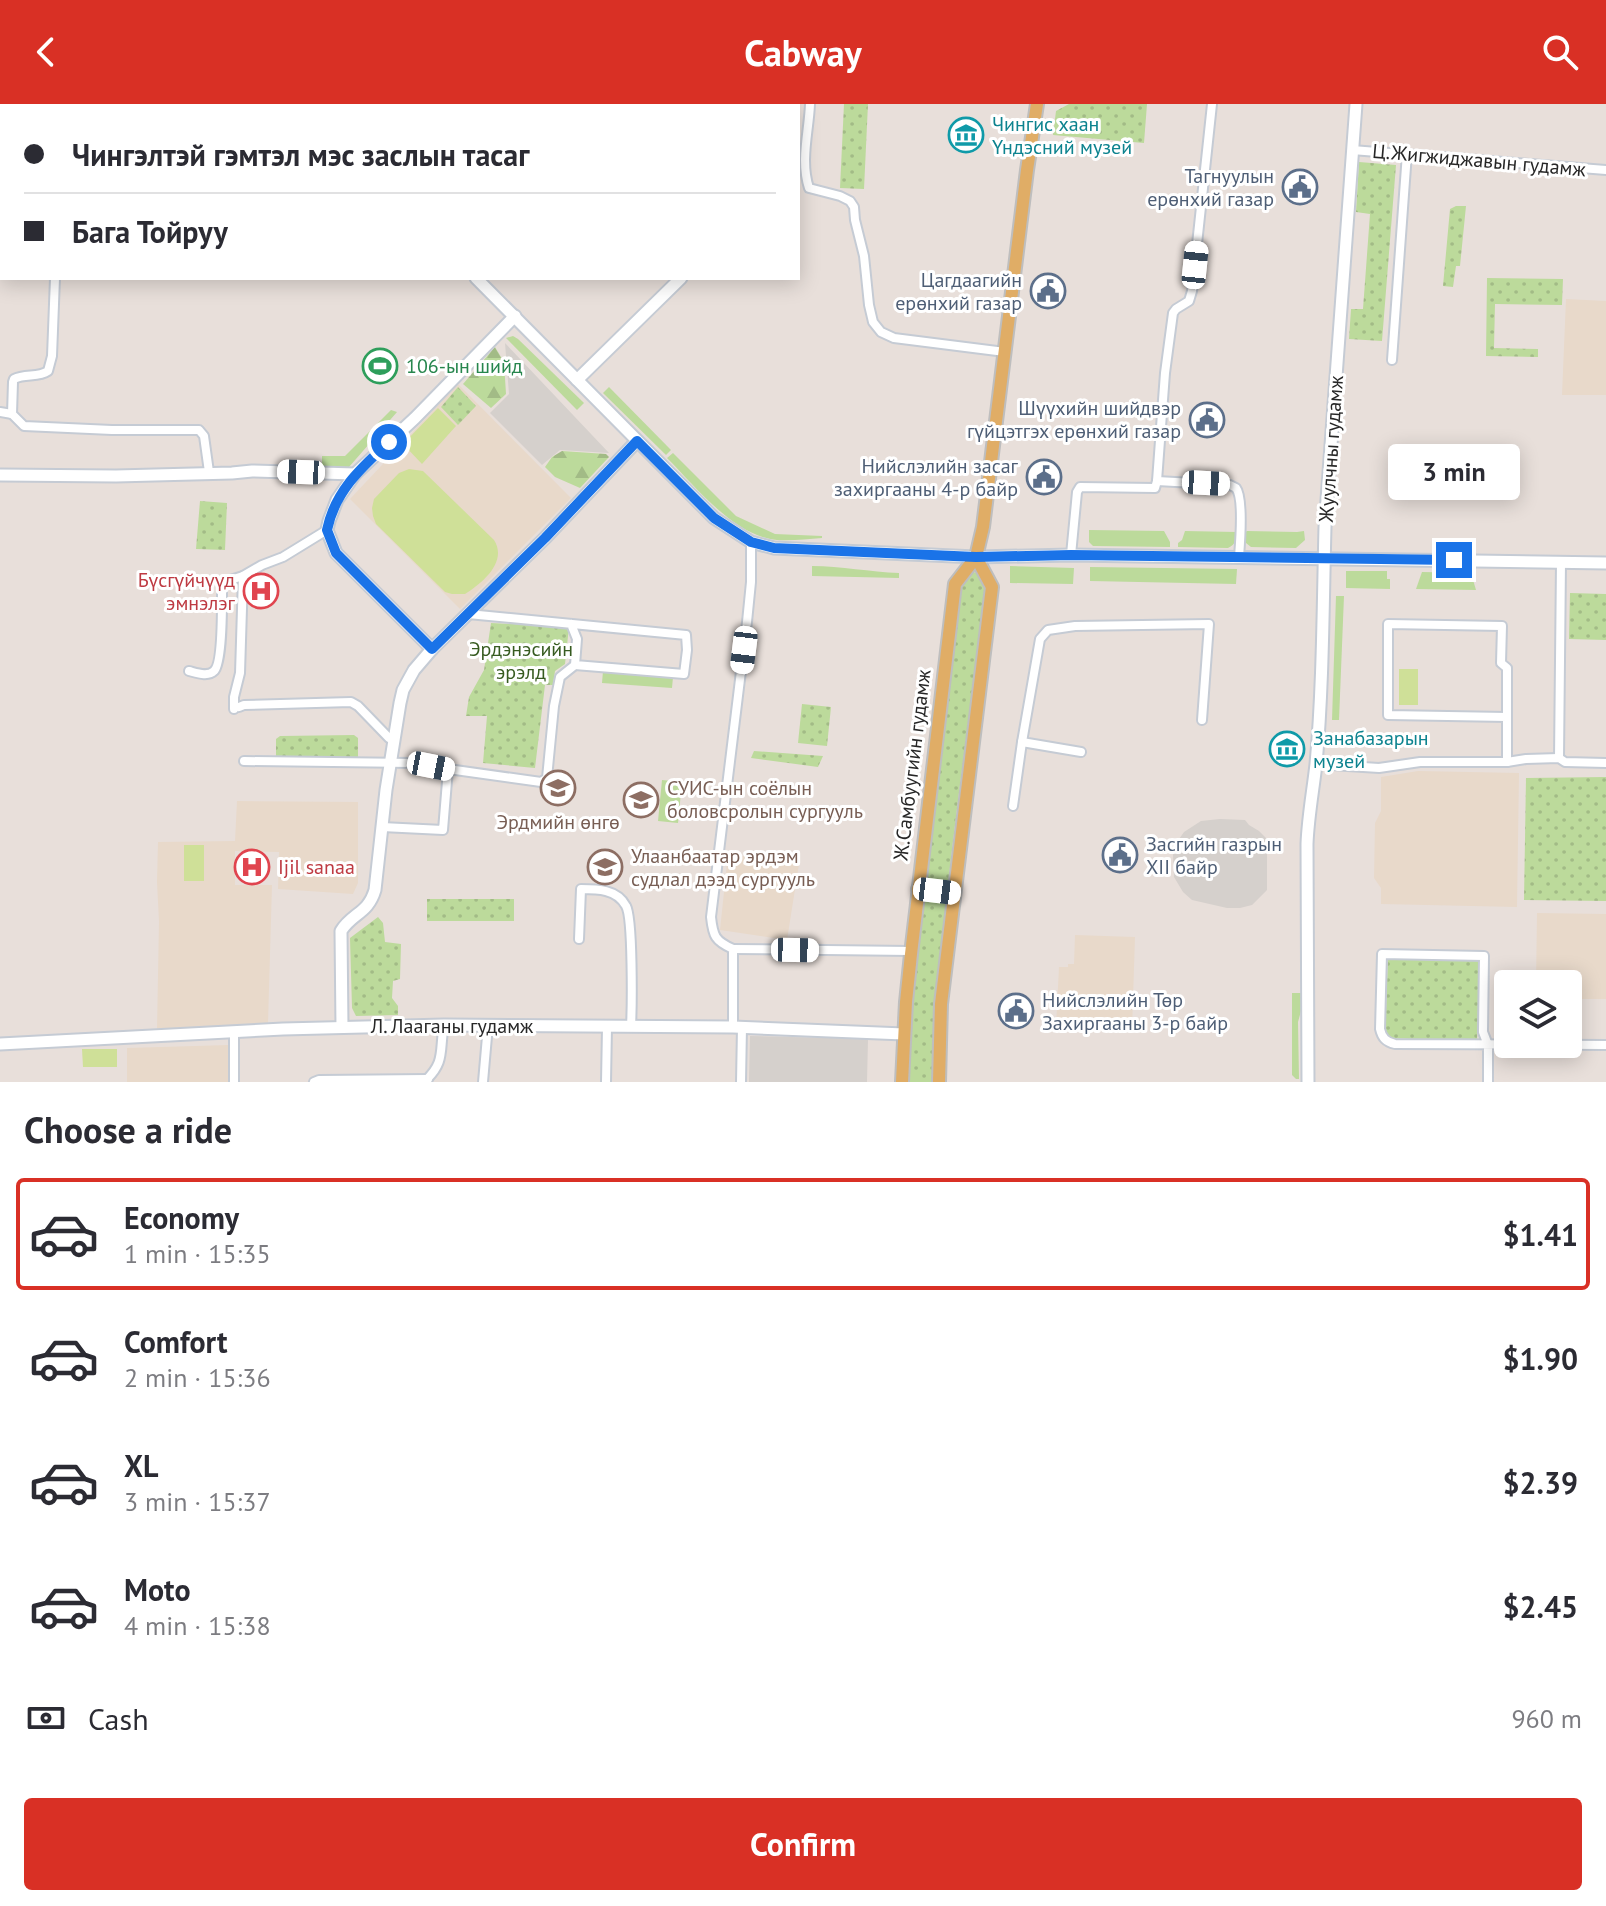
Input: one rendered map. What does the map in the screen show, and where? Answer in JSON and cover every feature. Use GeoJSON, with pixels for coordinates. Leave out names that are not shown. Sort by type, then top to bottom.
{"type":"FeatureCollection","features":[{"type":"Feature","properties":{"kind":"main road","name":"Жуулчны гудамж"},"geometry":{"type":"LineString","coordinates":[[1308,1082],[1308,814],[1316,764],[1324,558],[1356,104]]}},
{"type":"Feature","properties":{"kind":"main road","name":"Ж.Самбуугийн гудамж"},"geometry":{"type":"LineString","coordinates":[[902,1082],[911,951],[955,584],[976,557],[983,527],[1037,105]]}},
{"type":"Feature","properties":{"kind":"main road"},"geometry":{"type":"LineString","coordinates":[[478,280],[714,518],[751,542],[774,548],[976,557],[1071,555],[1606,563]]}},
{"type":"Feature","properties":{"kind":"main road"},"geometry":{"type":"LineString","coordinates":[[577,380],[679,280]]}},
{"type":"Feature","properties":{"kind":"main road"},"geometry":{"type":"LineString","coordinates":[[432,649],[336,553],[327,530],[337,500],[355,474],[515,316]]}},
{"type":"Feature","properties":{"kind":"main road"},"geometry":{"type":"LineString","coordinates":[[342,1027],[341,931],[372,901],[375,890],[390,763],[403,690],[414,670],[432,649],[545,538],[637,441]]}},
{"type":"Feature","properties":{"kind":"main road"},"geometry":{"type":"LineString","coordinates":[[0,475],[116,476],[252,471],[355,474]]}},
{"type":"Feature","properties":{"kind":"main road"},"geometry":{"type":"LineString","coordinates":[[939,1082],[941,1004],[992,587],[976,557]]}},
{"type":"Feature","properties":{"kind":"main road"},"geometry":{"type":"LineString","coordinates":[[918,889],[954,893]]}},
{"type":"Feature","properties":{"kind":"main road","name":"Л. Лааганы гудамж"},"geometry":{"type":"LineString","coordinates":[[0,1044],[444,1025],[738,1027],[904,1034]]}},
{"type":"Feature","properties":{"kind":"street"},"geometry":{"type":"LineString","coordinates":[[445,104],[630,104]]}},
{"type":"Feature","properties":{"kind":"street"},"geometry":{"type":"LineString","coordinates":[[810,104],[805,176],[809,188],[840,196],[854,207],[873,322],[881,332],[894,338],[1005,352]]}},
{"type":"Feature","properties":{"kind":"street"},"geometry":{"type":"LineString","coordinates":[[1071,555],[1080,487],[1155,488],[1173,313],[1189,301],[1192,291],[1212,104]]}},
{"type":"Feature","properties":{"kind":"street","name":"Ц.Жигжиджавын гудамж"},"geometry":{"type":"LineString","coordinates":[[1352,150],[1606,170]]}},
{"type":"Feature","properties":{"kind":"street"},"geometry":{"type":"LineString","coordinates":[[1392,360],[1407,153]]}},
{"type":"Feature","properties":{"kind":"street"},"geometry":{"type":"LineString","coordinates":[[12,414],[14,379],[48,371],[52,356],[55,280]]}},
{"type":"Feature","properties":{"kind":"street"},"geometry":{"type":"LineString","coordinates":[[0,412],[12,414],[24,426],[199,430],[204,436],[209,472]]}},
{"type":"Feature","properties":{"kind":"street"},"geometry":{"type":"LineString","coordinates":[[1157,481],[1235,487],[1239,493],[1239,557]]}},
{"type":"Feature","properties":{"kind":"street"},"geometry":{"type":"LineString","coordinates":[[189,671],[203,674],[215,671],[220,648],[222,587],[227,581],[283,557],[327,530]]}},
{"type":"Feature","properties":{"kind":"street"},"geometry":{"type":"LineString","coordinates":[[751,542],[751,582],[711,917],[713,934],[721,944],[733,949],[911,951]]}},
{"type":"Feature","properties":{"kind":"street"},"geometry":{"type":"LineString","coordinates":[[1559,758],[1561,562]]}},
{"type":"Feature","properties":{"kind":"street"},"geometry":{"type":"LineString","coordinates":[[243,576],[240,673],[234,697],[236,708],[244,705],[351,702],[394,740]]}},
{"type":"Feature","properties":{"kind":"street"},"geometry":{"type":"LineString","coordinates":[[244,761],[412,763],[541,782],[547,778],[560,677],[575,665],[684,674],[686,635],[468,614]]}},
{"type":"Feature","properties":{"kind":"street"},"geometry":{"type":"LineString","coordinates":[[571,624],[577,639],[575,665]]}},
{"type":"Feature","properties":{"kind":"street"},"geometry":{"type":"LineString","coordinates":[[1013,806],[1040,639],[1048,630],[1075,626],[1209,624],[1202,720]]}},
{"type":"Feature","properties":{"kind":"street"},"geometry":{"type":"LineString","coordinates":[[1507,717],[1388,715],[1388,624],[1502,626],[1501,663],[1507,668],[1507,717],[1507,762]]}},
{"type":"Feature","properties":{"kind":"street"},"geometry":{"type":"LineString","coordinates":[[1022,742],[1081,752]]}},
{"type":"Feature","properties":{"kind":"street"},"geometry":{"type":"LineString","coordinates":[[1316,764],[1379,768],[1420,762],[1507,762],[1559,758],[1565,762],[1606,763]]}},
{"type":"Feature","properties":{"kind":"street"},"geometry":{"type":"LineString","coordinates":[[382,827],[443,830],[448,769]]}},
{"type":"Feature","properties":{"kind":"street"},"geometry":{"type":"LineString","coordinates":[[579,939],[581,889],[610,891],[626,906],[630,923],[631,1026]]}},
{"type":"Feature","properties":{"kind":"street"},"geometry":{"type":"LineString","coordinates":[[733,949],[741,1082]]}},
{"type":"Feature","properties":{"kind":"street"},"geometry":{"type":"LineString","coordinates":[[1488,1082],[1488,1045],[1483,1032],[1484,956],[1382,954],[1380,1029],[1385,1039],[1395,1044],[1488,1045],[1606,1045]]}},
{"type":"Feature","properties":{"kind":"street"},"geometry":{"type":"LineString","coordinates":[[314,1082],[426,1080],[435,1071],[442,1056],[444,1025]]}},
{"type":"Feature","properties":{"kind":"street"},"geometry":{"type":"LineString","coordinates":[[483,1082],[488,1025]]}},
{"type":"Feature","properties":{"kind":"street"},"geometry":{"type":"LineString","coordinates":[[606,1082],[607,1027]]}},
{"type":"Feature","properties":{"kind":"street"},"geometry":{"type":"LineString","coordinates":[[234,1033],[234,1082]]}},
{"type":"Feature","properties":{"kind":"shaded area"},"geometry":{"type":"Polygon","coordinates":[[[1566,299],[1606,301],[1606,395],[1562,395],[1566,299]]]}},
{"type":"Feature","properties":{"kind":"shaded area"},"geometry":{"type":"Polygon","coordinates":[[[505,343],[609,453],[560,450],[542,465],[490,413],[509,394],[505,343]]]}},
{"type":"Feature","properties":{"kind":"shaded area"},"geometry":{"type":"Polygon","coordinates":[[[458,384],[571,498],[460,609],[350,499],[458,384]]]}},
{"type":"Feature","properties":{"kind":"shaded area"},"geometry":{"type":"Polygon","coordinates":[[[1418,771],[1519,773],[1517,907],[1381,904],[1381,888],[1374,878],[1375,823],[1381,811],[1381,777],[1418,771]]]}},
{"type":"Feature","properties":{"kind":"shaded area"},"geometry":{"type":"Polygon","coordinates":[[[237,801],[358,802],[358,883],[353,894],[278,889],[279,852],[235,851],[235,885],[272,885],[268,1023],[226,1028],[157,1029],[158,842],[235,841],[237,801]]]}},
{"type":"Feature","properties":{"kind":"shaded area"},"geometry":{"type":"Polygon","coordinates":[[[1245,820],[1267,839],[1267,890],[1252,905],[1227,908],[1192,900],[1174,877],[1173,855],[1184,832],[1201,821],[1245,820]]]}},
{"type":"Feature","properties":{"kind":"shaded area"},"geometry":{"type":"Polygon","coordinates":[[[728,854],[799,864],[787,940],[720,930],[728,854]]]}},
{"type":"Feature","properties":{"kind":"shaded area"},"geometry":{"type":"Polygon","coordinates":[[[1537,913],[1606,914],[1606,999],[1582,999],[1582,970],[1536,970],[1537,913]]]}},
{"type":"Feature","properties":{"kind":"shaded area"},"geometry":{"type":"Polygon","coordinates":[[[1075,935],[1135,937],[1132,1030],[1056,1027],[1059,967],[1074,964],[1075,935]]]}},
{"type":"Feature","properties":{"kind":"shaded area"},"geometry":{"type":"Polygon","coordinates":[[[750,1036],[868,1039],[867,1082],[749,1082],[750,1036]]]}},
{"type":"Feature","properties":{"kind":"shaded area"},"geometry":{"type":"Polygon","coordinates":[[[229,1045],[229,1082],[127,1082],[127,1048],[229,1045]]]}},
{"type":"Feature","properties":{"kind":"green space"},"geometry":{"type":"Polygon","coordinates":[[[844,104],[868,104],[864,189],[840,188],[844,104]]]}},
{"type":"Feature","properties":{"kind":"green space"},"geometry":{"type":"Polygon","coordinates":[[[1069,104],[1147,104],[1144,143],[1053,135],[1056,111],[1069,104]]]}},
{"type":"Feature","properties":{"kind":"green space"},"geometry":{"type":"Polygon","coordinates":[[[1359,162],[1396,165],[1382,341],[1349,339],[1351,309],[1363,309],[1370,214],[1356,212],[1359,162]]]}},
{"type":"Feature","properties":{"kind":"green space"},"geometry":{"type":"Polygon","coordinates":[[[1466,206],[1460,266],[1456,266],[1453,287],[1443,286],[1450,209],[1466,206]]]}},
{"type":"Feature","properties":{"kind":"green space"},"geometry":{"type":"Polygon","coordinates":[[[1487,278],[1563,279],[1562,305],[1495,304],[1494,348],[1538,349],[1538,357],[1486,356],[1487,278]]]}},
{"type":"Feature","properties":{"kind":"green space"},"geometry":{"type":"Polygon","coordinates":[[[513,336],[584,403],[577,410],[506,338],[513,336]]]}},
{"type":"Feature","properties":{"kind":"green space"},"geometry":{"type":"Polygon","coordinates":[[[495,347],[504,362],[506,394],[491,408],[463,384],[495,347]]]}},
{"type":"Feature","properties":{"kind":"green space"},"geometry":{"type":"Polygon","coordinates":[[[458,387],[476,406],[458,425],[441,407],[458,387]]]}},
{"type":"Feature","properties":{"kind":"green space"},"geometry":{"type":"Polygon","coordinates":[[[609,387],[671,450],[666,455],[603,393],[609,387]]]}},
{"type":"Feature","properties":{"kind":"green space"},"geometry":{"type":"Polygon","coordinates":[[[438,408],[456,426],[422,464],[403,444],[438,408]]]}},
{"type":"Feature","properties":{"kind":"green space"},"geometry":{"type":"Polygon","coordinates":[[[391,410],[397,412],[349,467],[322,466],[322,456],[345,456],[391,410]]]}},
{"type":"Feature","properties":{"kind":"green space"},"geometry":{"type":"Polygon","coordinates":[[[562,451],[606,454],[609,457],[580,488],[555,477],[545,467],[552,457],[562,451]]]}},
{"type":"Feature","properties":{"kind":"green space"},"geometry":{"type":"Polygon","coordinates":[[[673,453],[736,516],[775,534],[822,538],[777,540],[746,530],[703,496],[667,458],[673,453]]]}},
{"type":"Feature","properties":{"kind":"green space"},"geometry":{"type":"Polygon","coordinates":[[[409,469],[423,471],[494,540],[498,556],[495,564],[479,584],[465,594],[445,592],[376,524],[372,508],[374,499],[399,473],[409,469]]]}},
{"type":"Feature","properties":{"kind":"green space"},"geometry":{"type":"Polygon","coordinates":[[[200,501],[227,503],[225,550],[196,549],[200,501]]]}},
{"type":"Feature","properties":{"kind":"green space"},"geometry":{"type":"Polygon","coordinates":[[[1089,530],[1164,531],[1170,547],[1093,546],[1089,542],[1089,530]]]}},
{"type":"Feature","properties":{"kind":"green space"},"geometry":{"type":"Polygon","coordinates":[[[1185,531],[1237,532],[1235,542],[1228,548],[1178,547],[1185,531]]]}},
{"type":"Feature","properties":{"kind":"green space"},"geometry":{"type":"Polygon","coordinates":[[[1304,531],[1305,540],[1296,548],[1251,547],[1246,543],[1244,533],[1304,531]]]}},
{"type":"Feature","properties":{"kind":"green space"},"geometry":{"type":"Polygon","coordinates":[[[812,566],[899,573],[899,578],[812,576],[812,566]]]}},
{"type":"Feature","properties":{"kind":"green space"},"geometry":{"type":"Polygon","coordinates":[[[1010,566],[1074,568],[1073,584],[1010,583],[1010,566]]]}},
{"type":"Feature","properties":{"kind":"green space"},"geometry":{"type":"Polygon","coordinates":[[[1090,567],[1237,569],[1236,584],[1090,581],[1090,567]]]}},
{"type":"Feature","properties":{"kind":"green space"},"geometry":{"type":"Polygon","coordinates":[[[1346,571],[1387,571],[1390,589],[1346,588],[1346,571]]]}},
{"type":"Feature","properties":{"kind":"green space"},"geometry":{"type":"Polygon","coordinates":[[[1422,572],[1471,573],[1476,590],[1416,589],[1422,572]]]}},
{"type":"Feature","properties":{"kind":"green space"},"geometry":{"type":"Polygon","coordinates":[[[968,573],[978,573],[986,587],[947,896],[933,1082],[908,1082],[912,1007],[959,585],[968,573]]]}},
{"type":"Feature","properties":{"kind":"green space"},"geometry":{"type":"Polygon","coordinates":[[[1570,593],[1606,594],[1606,640],[1569,639],[1570,593]]]}},
{"type":"Feature","properties":{"kind":"green space"},"geometry":{"type":"Polygon","coordinates":[[[1336,596],[1344,596],[1339,720],[1332,720],[1336,596]]]}},
{"type":"Feature","properties":{"kind":"green space","name":"Эрдэнэсийн эрэлд"},"geometry":{"type":"Polygon","coordinates":[[[491,623],[569,627],[565,664],[555,671],[553,685],[545,685],[535,768],[483,763],[487,716],[466,716],[469,697],[484,670],[491,623]]]}},
{"type":"Feature","properties":{"kind":"green space"},"geometry":{"type":"Polygon","coordinates":[[[1399,669],[1418,669],[1418,705],[1399,705],[1399,669]]]}},
{"type":"Feature","properties":{"kind":"green space"},"geometry":{"type":"Polygon","coordinates":[[[603,671],[673,677],[672,688],[602,683],[603,671]]]}},
{"type":"Feature","properties":{"kind":"green space"},"geometry":{"type":"Polygon","coordinates":[[[802,704],[831,707],[827,746],[798,743],[802,704]]]}},
{"type":"Feature","properties":{"kind":"green space"},"geometry":{"type":"Polygon","coordinates":[[[354,735],[358,738],[358,758],[276,759],[276,739],[280,736],[354,735]]]}},
{"type":"Feature","properties":{"kind":"green space"},"geometry":{"type":"Polygon","coordinates":[[[754,751],[823,756],[818,767],[751,758],[754,751]]]}},
{"type":"Feature","properties":{"kind":"green space"},"geometry":{"type":"Polygon","coordinates":[[[1606,777],[1606,901],[1524,900],[1526,778],[1606,777]]]}},
{"type":"Feature","properties":{"kind":"green space"},"geometry":{"type":"Polygon","coordinates":[[[662,780],[682,782],[678,823],[658,821],[662,780]]]}},
{"type":"Feature","properties":{"kind":"green space"},"geometry":{"type":"Polygon","coordinates":[[[184,845],[204,845],[204,881],[184,881],[184,845]]]}},
{"type":"Feature","properties":{"kind":"green space"},"geometry":{"type":"Polygon","coordinates":[[[427,899],[514,899],[514,921],[427,921],[427,899]]]}},
{"type":"Feature","properties":{"kind":"green space"},"geometry":{"type":"Polygon","coordinates":[[[378,917],[383,923],[385,942],[401,944],[400,979],[393,981],[392,998],[398,1006],[398,1015],[356,1016],[352,1008],[350,938],[378,917]]]}},
{"type":"Feature","properties":{"kind":"green space"},"geometry":{"type":"Polygon","coordinates":[[[1388,956],[1480,959],[1477,1041],[1385,1038],[1388,956]]]}},
{"type":"Feature","properties":{"kind":"green space"},"geometry":{"type":"Polygon","coordinates":[[[1292,993],[1301,993],[1299,1079],[1292,1075],[1292,993]]]}},
{"type":"Feature","properties":{"kind":"green space"},"geometry":{"type":"Polygon","coordinates":[[[82,1049],[117,1049],[117,1067],[83,1067],[82,1049]]]}},
{"type":"Feature","properties":{"kind":"place","name":"Чингис хаан Үндэсний музей"},"geometry":{"type":"Point","coordinates":[966,135]}},
{"type":"Feature","properties":{"kind":"place","name":"Тагнуулын ерөнхий газар"},"geometry":{"type":"Point","coordinates":[1300,187]}},
{"type":"Feature","properties":{"kind":"place","name":"Цагдаагийн ерөнхий газар"},"geometry":{"type":"Point","coordinates":[1048,291]}},
{"type":"Feature","properties":{"kind":"place","name":"106-ын шийд"},"geometry":{"type":"Point","coordinates":[380,366]}},
{"type":"Feature","properties":{"kind":"place","name":"Шүүхийн шийдвэр гүйцэтгэх ерөнхий газар"},"geometry":{"type":"Point","coordinates":[1207,420]}},
{"type":"Feature","properties":{"kind":"place","name":"Нийслэлийн засаг захиргааны 4-р байр"},"geometry":{"type":"Point","coordinates":[1044,477]}},
{"type":"Feature","properties":{"kind":"place","name":"Бүсгүйчүүд эмнэлэг"},"geometry":{"type":"Point","coordinates":[261,591]}},
{"type":"Feature","properties":{"kind":"place","name":"Занабазарын музей"},"geometry":{"type":"Point","coordinates":[1287,749]}},
{"type":"Feature","properties":{"kind":"place","name":"Эрдмийн өнгө"},"geometry":{"type":"Point","coordinates":[558,788]}},
{"type":"Feature","properties":{"kind":"place","name":"СУИС-ын соёлын боловсролын сургууль"},"geometry":{"type":"Point","coordinates":[641,800]}},
{"type":"Feature","properties":{"kind":"place","name":"Засгийн газрын XII байр"},"geometry":{"type":"Point","coordinates":[1120,855]}},
{"type":"Feature","properties":{"kind":"place","name":"Ijil sanaa"},"geometry":{"type":"Point","coordinates":[252,867]}},
{"type":"Feature","properties":{"kind":"place","name":"Улаанбаатар эрдэм судлал дээд сургууль"},"geometry":{"type":"Point","coordinates":[605,867]}},
{"type":"Feature","properties":{"kind":"place","name":"Нийслэлийн Төр Захиргааны 3-р байр"},"geometry":{"type":"Point","coordinates":[1016,1011]}},
{"type":"Feature","properties":{"kind":"route"},"geometry":{"type":"LineString","coordinates":[[389,442],[346,486],[337,500],[327,530],[336,553],[432,649],[545,538],[637,441],[714,518],[751,542],[774,548],[976,557],[1071,555],[1454,560]]}}]}
